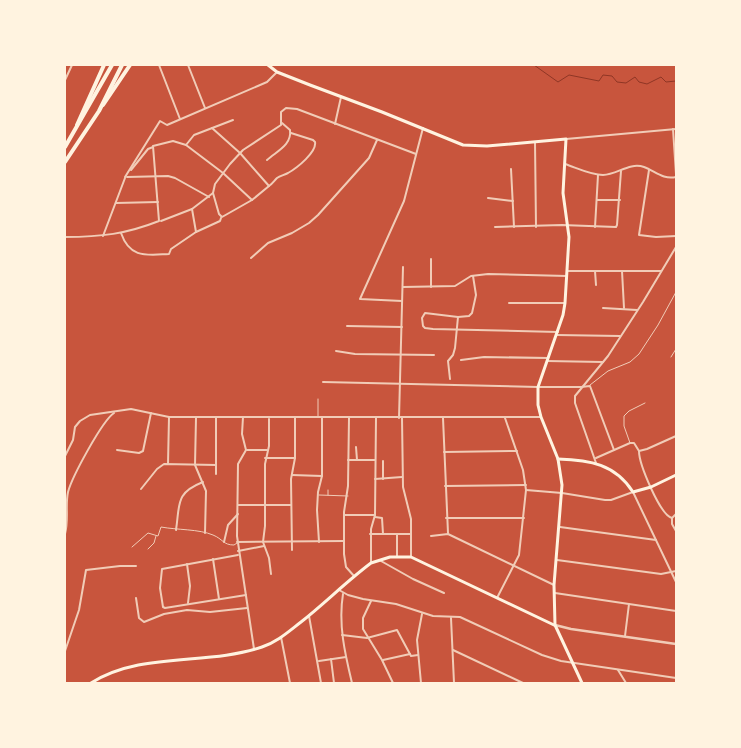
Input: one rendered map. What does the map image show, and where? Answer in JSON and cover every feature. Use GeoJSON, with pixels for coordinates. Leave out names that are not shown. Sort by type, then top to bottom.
{"type":"FeatureCollection","features":[{"type":"Feature","properties":{"kind":"highway"},"geometry":{"type":"LineString","coordinates":[[76,130],[82,112],[104,65]]}},
{"type":"Feature","properties":{"kind":"highway"},"geometry":{"type":"LineString","coordinates":[[65,147],[112,65]]}},
{"type":"Feature","properties":{"kind":"highway"},"geometry":{"type":"LineString","coordinates":[[99,111],[122,65]]}},
{"type":"Feature","properties":{"kind":"highway"},"geometry":{"type":"LineString","coordinates":[[65,162],[130,65]]}},
{"type":"Feature","properties":{"kind":"main road"},"geometry":{"type":"LineString","coordinates":[[268,65],[277,72],[470,146],[566,139],[563,194],[569,237],[565,303],[557,333],[538,387],[538,398],[542,417],[558,459],[562,493],[554,585],[554,625],[582,683]]}},
{"type":"Feature","properties":{"kind":"main road"},"geometry":{"type":"LineString","coordinates":[[558,459],[596,460],[618,473],[633,492],[651,487],[676,475]]}},
{"type":"Feature","properties":{"kind":"main road"},"geometry":{"type":"LineString","coordinates":[[91,683],[111,672],[134,666],[254,649],[281,638],[371,563],[397,557],[411,557],[554,625]]}},
{"type":"Feature","properties":{"kind":"street"},"geometry":{"type":"LineString","coordinates":[[65,80],[67,72],[72,65]]}},
{"type":"Feature","properties":{"kind":"street"},"geometry":{"type":"LineString","coordinates":[[159,65],[180,119]]}},
{"type":"Feature","properties":{"kind":"street"},"geometry":{"type":"LineString","coordinates":[[188,65],[205,108]]}},
{"type":"Feature","properties":{"kind":"street"},"geometry":{"type":"LineString","coordinates":[[103,236],[125,177],[160,121],[167,125],[267,82],[277,72]]}},
{"type":"Feature","properties":{"kind":"street"},"geometry":{"type":"LineString","coordinates":[[335,124],[341,97]]}},
{"type":"Feature","properties":{"kind":"street"},"geometry":{"type":"LineString","coordinates":[[222,217],[219,214],[214,194],[215,184],[240,153],[281,126],[281,112],[290,108],[416,154]]}},
{"type":"Feature","properties":{"kind":"street"},"geometry":{"type":"LineString","coordinates":[[186,145],[194,135],[233,120]]}},
{"type":"Feature","properties":{"kind":"street"},"geometry":{"type":"LineString","coordinates":[[122,233],[123,239],[136,253],[143,256],[169,254],[171,249],[196,232],[220,221],[222,217],[252,200],[278,177],[290,172],[316,145],[313,140],[291,133],[289,128],[282,123]]}},
{"type":"Feature","properties":{"kind":"street"},"geometry":{"type":"LineString","coordinates":[[212,128],[240,153],[268,186]]}},
{"type":"Feature","properties":{"kind":"street"},"geometry":{"type":"LineString","coordinates":[[402,301],[360,299],[404,201],[423,128]]}},
{"type":"Feature","properties":{"kind":"street"},"geometry":{"type":"LineString","coordinates":[[566,139],[674,129],[676,174]]}},
{"type":"Feature","properties":{"kind":"street"},"geometry":{"type":"LineString","coordinates":[[267,160],[286,144],[291,133]]}},
{"type":"Feature","properties":{"kind":"street"},"geometry":{"type":"LineString","coordinates":[[250,258],[268,242],[292,233],[318,215],[369,158],[376,140]]}},
{"type":"Feature","properties":{"kind":"street"},"geometry":{"type":"LineString","coordinates":[[125,177],[148,149],[173,141],[186,145],[223,173],[252,200]]}},
{"type":"Feature","properties":{"kind":"street"},"geometry":{"type":"LineString","coordinates":[[534,141],[536,227]]}},
{"type":"Feature","properties":{"kind":"street"},"geometry":{"type":"LineString","coordinates":[[153,146],[157,177],[159,221]]}},
{"type":"Feature","properties":{"kind":"street"},"geometry":{"type":"LineString","coordinates":[[566,164],[598,175],[608,175],[633,166],[643,167],[667,178],[676,177]]}},
{"type":"Feature","properties":{"kind":"street"},"geometry":{"type":"LineString","coordinates":[[511,169],[514,227]]}},
{"type":"Feature","properties":{"kind":"street"},"geometry":{"type":"LineString","coordinates":[[649,170],[639,234],[656,237],[676,236]]}},
{"type":"Feature","properties":{"kind":"street"},"geometry":{"type":"LineString","coordinates":[[496,227],[562,225],[614,228],[617,225],[621,171]]}},
{"type":"Feature","properties":{"kind":"street"},"geometry":{"type":"LineString","coordinates":[[595,227],[598,175]]}},
{"type":"Feature","properties":{"kind":"street"},"geometry":{"type":"LineString","coordinates":[[125,177],[175,178],[209,197]]}},
{"type":"Feature","properties":{"kind":"street"},"geometry":{"type":"LineString","coordinates":[[65,237],[103,236],[136,230],[192,209],[214,194]]}},
{"type":"Feature","properties":{"kind":"street"},"geometry":{"type":"LineString","coordinates":[[488,198],[513,201]]}},
{"type":"Feature","properties":{"kind":"street"},"geometry":{"type":"LineString","coordinates":[[597,200],[620,200]]}},
{"type":"Feature","properties":{"kind":"street"},"geometry":{"type":"LineString","coordinates":[[115,203],[158,202]]}},
{"type":"Feature","properties":{"kind":"street"},"geometry":{"type":"LineString","coordinates":[[192,209],[196,232]]}},
{"type":"Feature","properties":{"kind":"street"},"geometry":{"type":"LineString","coordinates":[[672,518],[665,514],[651,487],[643,470],[639,450],[634,443],[614,450],[596,460],[575,402],[575,396],[603,362],[676,246]]}},
{"type":"Feature","properties":{"kind":"street"},"geometry":{"type":"LineString","coordinates":[[431,258],[431,287]]}},
{"type":"Feature","properties":{"kind":"street"},"geometry":{"type":"LineString","coordinates":[[398,418],[402,354],[403,267]]}},
{"type":"Feature","properties":{"kind":"street"},"geometry":{"type":"LineString","coordinates":[[403,287],[457,286],[467,278],[494,274],[622,270],[660,271]]}},
{"type":"Feature","properties":{"kind":"street"},"geometry":{"type":"LineString","coordinates":[[622,270],[624,308]]}},
{"type":"Feature","properties":{"kind":"street"},"geometry":{"type":"LineString","coordinates":[[595,271],[596,285]]}},
{"type":"Feature","properties":{"kind":"street"},"geometry":{"type":"LineString","coordinates":[[474,276],[476,296],[472,313],[469,316],[458,317],[425,314],[422,318],[425,328],[620,336]]}},
{"type":"Feature","properties":{"kind":"street"},"geometry":{"type":"LineString","coordinates":[[509,303],[565,303]]}},
{"type":"Feature","properties":{"kind":"street"},"geometry":{"type":"LineString","coordinates":[[602,308],[637,310]]}},
{"type":"Feature","properties":{"kind":"street"},"geometry":{"type":"LineString","coordinates":[[450,379],[448,361],[453,355],[458,317]]}},
{"type":"Feature","properties":{"kind":"street"},"geometry":{"type":"LineString","coordinates":[[346,326],[402,327]]}},
{"type":"Feature","properties":{"kind":"street"},"geometry":{"type":"LineString","coordinates":[[336,351],[360,354],[434,355]]}},
{"type":"Feature","properties":{"kind":"street"},"geometry":{"type":"LineString","coordinates":[[461,360],[484,357],[603,362]]}},
{"type":"Feature","properties":{"kind":"street"},"geometry":{"type":"LineString","coordinates":[[322,382],[400,382],[538,387],[590,386],[614,450]]}},
{"type":"Feature","properties":{"kind":"street"},"geometry":{"type":"LineString","coordinates":[[65,456],[73,440],[75,427],[80,421],[90,415],[131,409],[169,417],[196,418],[542,417]]}},
{"type":"Feature","properties":{"kind":"street"},"geometry":{"type":"LineString","coordinates":[[65,506],[70,486],[98,431],[104,422],[116,411]]}},
{"type":"Feature","properties":{"kind":"street"},"geometry":{"type":"LineString","coordinates":[[117,450],[139,453],[143,451],[151,413]]}},
{"type":"Feature","properties":{"kind":"street"},"geometry":{"type":"LineString","coordinates":[[168,464],[169,417]]}},
{"type":"Feature","properties":{"kind":"street"},"geometry":{"type":"LineString","coordinates":[[216,417],[216,474]]}},
{"type":"Feature","properties":{"kind":"street"},"geometry":{"type":"LineString","coordinates":[[242,417],[242,434],[246,450],[238,464],[238,514],[236,525],[238,551],[254,649]]}},
{"type":"Feature","properties":{"kind":"street"},"geometry":{"type":"LineString","coordinates":[[292,550],[291,474],[295,458],[295,417]]}},
{"type":"Feature","properties":{"kind":"street"},"geometry":{"type":"LineString","coordinates":[[196,418],[195,465],[206,491],[205,533]]}},
{"type":"Feature","properties":{"kind":"street"},"geometry":{"type":"LineString","coordinates":[[269,418],[265,458],[263,542],[272,574]]}},
{"type":"Feature","properties":{"kind":"street"},"geometry":{"type":"LineString","coordinates":[[319,542],[318,495],[322,476],[320,418]]}},
{"type":"Feature","properties":{"kind":"street"},"geometry":{"type":"LineString","coordinates":[[349,418],[348,496],[344,515],[344,541],[345,563],[354,576]]}},
{"type":"Feature","properties":{"kind":"street"},"geometry":{"type":"LineString","coordinates":[[371,563],[370,534],[375,516],[376,418]]}},
{"type":"Feature","properties":{"kind":"street"},"geometry":{"type":"LineString","coordinates":[[402,418],[403,478],[404,493],[410,514],[411,557]]}},
{"type":"Feature","properties":{"kind":"street"},"geometry":{"type":"LineString","coordinates":[[443,418],[448,534]]}},
{"type":"Feature","properties":{"kind":"street"},"geometry":{"type":"LineString","coordinates":[[497,598],[514,566],[520,548],[526,490],[524,470],[505,418]]}},
{"type":"Feature","properties":{"kind":"street"},"geometry":{"type":"LineString","coordinates":[[639,450],[646,449],[676,436]]}},
{"type":"Feature","properties":{"kind":"street"},"geometry":{"type":"LineString","coordinates":[[356,447],[356,460]]}},
{"type":"Feature","properties":{"kind":"street"},"geometry":{"type":"LineString","coordinates":[[246,450],[267,450]]}},
{"type":"Feature","properties":{"kind":"street"},"geometry":{"type":"LineString","coordinates":[[444,452],[517,451]]}},
{"type":"Feature","properties":{"kind":"street"},"geometry":{"type":"LineString","coordinates":[[265,458],[295,458]]}},
{"type":"Feature","properties":{"kind":"street"},"geometry":{"type":"LineString","coordinates":[[348,460],[375,460]]}},
{"type":"Feature","properties":{"kind":"street"},"geometry":{"type":"LineString","coordinates":[[383,461],[383,479]]}},
{"type":"Feature","properties":{"kind":"street"},"geometry":{"type":"LineString","coordinates":[[141,488],[157,469],[168,464],[216,465]]}},
{"type":"Feature","properties":{"kind":"street"},"geometry":{"type":"LineString","coordinates":[[291,474],[322,476]]}},
{"type":"Feature","properties":{"kind":"street"},"geometry":{"type":"LineString","coordinates":[[375,479],[403,478]]}},
{"type":"Feature","properties":{"kind":"street"},"geometry":{"type":"LineString","coordinates":[[176,530],[182,495],[189,487],[203,482]]}},
{"type":"Feature","properties":{"kind":"street"},"geometry":{"type":"LineString","coordinates":[[445,486],[526,485]]}},
{"type":"Feature","properties":{"kind":"street"},"geometry":{"type":"LineString","coordinates":[[526,490],[562,493],[605,500],[611,500],[633,492],[676,582]]}},
{"type":"Feature","properties":{"kind":"street"},"geometry":{"type":"LineString","coordinates":[[65,534],[68,518],[66,502]]}},
{"type":"Feature","properties":{"kind":"street"},"geometry":{"type":"LineString","coordinates":[[238,505],[292,505]]}},
{"type":"Feature","properties":{"kind":"street"},"geometry":{"type":"LineString","coordinates":[[224,542],[230,522],[238,514]]}},
{"type":"Feature","properties":{"kind":"street"},"geometry":{"type":"LineString","coordinates":[[676,514],[672,518],[672,524],[676,531]]}},
{"type":"Feature","properties":{"kind":"street"},"geometry":{"type":"LineString","coordinates":[[344,515],[382,518],[383,534]]}},
{"type":"Feature","properties":{"kind":"street"},"geometry":{"type":"LineString","coordinates":[[446,518],[524,518]]}},
{"type":"Feature","properties":{"kind":"street"},"geometry":{"type":"LineString","coordinates":[[560,527],[656,540]]}},
{"type":"Feature","properties":{"kind":"street"},"geometry":{"type":"LineString","coordinates":[[370,534],[411,534]]}},
{"type":"Feature","properties":{"kind":"street"},"geometry":{"type":"LineString","coordinates":[[397,534],[397,557]]}},
{"type":"Feature","properties":{"kind":"street"},"geometry":{"type":"LineString","coordinates":[[431,536],[448,534],[554,585]]}},
{"type":"Feature","properties":{"kind":"street"},"geometry":{"type":"LineString","coordinates":[[237,542],[344,541]]}},
{"type":"Feature","properties":{"kind":"street"},"geometry":{"type":"LineString","coordinates":[[238,551],[264,546]]}},
{"type":"Feature","properties":{"kind":"street"},"geometry":{"type":"LineString","coordinates":[[239,555],[162,570],[160,588],[163,608],[246,595]]}},
{"type":"Feature","properties":{"kind":"street"},"geometry":{"type":"LineString","coordinates":[[213,559],[219,599]]}},
{"type":"Feature","properties":{"kind":"street"},"geometry":{"type":"LineString","coordinates":[[379,560],[413,579],[444,593]]}},
{"type":"Feature","properties":{"kind":"street"},"geometry":{"type":"LineString","coordinates":[[556,560],[661,574],[676,571]]}},
{"type":"Feature","properties":{"kind":"street"},"geometry":{"type":"LineString","coordinates":[[187,564],[190,586],[187,610]]}},
{"type":"Feature","properties":{"kind":"street"},"geometry":{"type":"LineString","coordinates":[[65,651],[79,610],[86,570],[136,566]]}},
{"type":"Feature","properties":{"kind":"street"},"geometry":{"type":"LineString","coordinates":[[339,590],[344,594],[371,601],[388,602],[438,617],[462,618],[549,658],[676,678]]}},
{"type":"Feature","properties":{"kind":"street"},"geometry":{"type":"LineString","coordinates":[[554,593],[676,611]]}},
{"type":"Feature","properties":{"kind":"street"},"geometry":{"type":"LineString","coordinates":[[344,594],[342,604],[342,635],[352,683]]}},
{"type":"Feature","properties":{"kind":"street"},"geometry":{"type":"LineString","coordinates":[[136,598],[139,618],[142,621],[147,621],[164,614],[187,610],[210,612],[247,608]]}},
{"type":"Feature","properties":{"kind":"street"},"geometry":{"type":"LineString","coordinates":[[371,601],[364,614],[362,624],[367,638],[382,660],[392,683]]}},
{"type":"Feature","properties":{"kind":"street"},"geometry":{"type":"LineString","coordinates":[[625,636],[628,604]]}},
{"type":"Feature","properties":{"kind":"street"},"geometry":{"type":"LineString","coordinates":[[421,683],[418,633],[423,613]]}},
{"type":"Feature","properties":{"kind":"street"},"geometry":{"type":"LineString","coordinates":[[308,616],[321,683]]}},
{"type":"Feature","properties":{"kind":"street"},"geometry":{"type":"LineString","coordinates":[[452,617],[454,683]]}},
{"type":"Feature","properties":{"kind":"street"},"geometry":{"type":"LineString","coordinates":[[554,625],[676,644]]}},
{"type":"Feature","properties":{"kind":"street"},"geometry":{"type":"LineString","coordinates":[[342,635],[367,638],[397,630],[410,654]]}},
{"type":"Feature","properties":{"kind":"street"},"geometry":{"type":"LineString","coordinates":[[281,638],[290,683]]}},
{"type":"Feature","properties":{"kind":"street"},"geometry":{"type":"LineString","coordinates":[[453,650],[523,683]]}},
{"type":"Feature","properties":{"kind":"street"},"geometry":{"type":"LineString","coordinates":[[382,660],[410,654],[412,656],[418,655]]}},
{"type":"Feature","properties":{"kind":"street"},"geometry":{"type":"LineString","coordinates":[[318,661],[346,656]]}},
{"type":"Feature","properties":{"kind":"street"},"geometry":{"type":"LineString","coordinates":[[331,659],[334,683]]}},
{"type":"Feature","properties":{"kind":"street"},"geometry":{"type":"LineString","coordinates":[[618,670],[626,683]]}},
{"type":"Feature","properties":{"kind":"lane"},"geometry":{"type":"LineString","coordinates":[[590,386],[608,371],[636,358],[658,325],[676,292]]}},
{"type":"Feature","properties":{"kind":"lane"},"geometry":{"type":"LineString","coordinates":[[671,357],[676,349]]}},
{"type":"Feature","properties":{"kind":"lane"},"geometry":{"type":"LineString","coordinates":[[318,399],[320,418]]}},
{"type":"Feature","properties":{"kind":"lane"},"geometry":{"type":"LineString","coordinates":[[630,443],[624,426],[624,416],[629,411],[646,404]]}},
{"type":"Feature","properties":{"kind":"lane"},"geometry":{"type":"LineString","coordinates":[[328,490],[328,495]]}},
{"type":"Feature","properties":{"kind":"lane"},"geometry":{"type":"LineString","coordinates":[[318,495],[348,496]]}},
{"type":"Feature","properties":{"kind":"lane"},"geometry":{"type":"LineString","coordinates":[[148,549],[154,543],[156,536],[158,536],[160,528],[205,533],[218,537],[230,545],[235,545],[237,542]]}},
{"type":"Feature","properties":{"kind":"lane"},"geometry":{"type":"LineString","coordinates":[[132,548],[148,533],[156,536]]}},
{"type":"Feature","properties":{"kind":"waterway"},"geometry":{"type":"LineString","coordinates":[[534,65],[558,82],[569,75],[599,81],[603,75],[612,76],[617,82],[626,83],[635,77],[639,82],[647,84],[661,77],[666,82],[676,81]]}}]}
